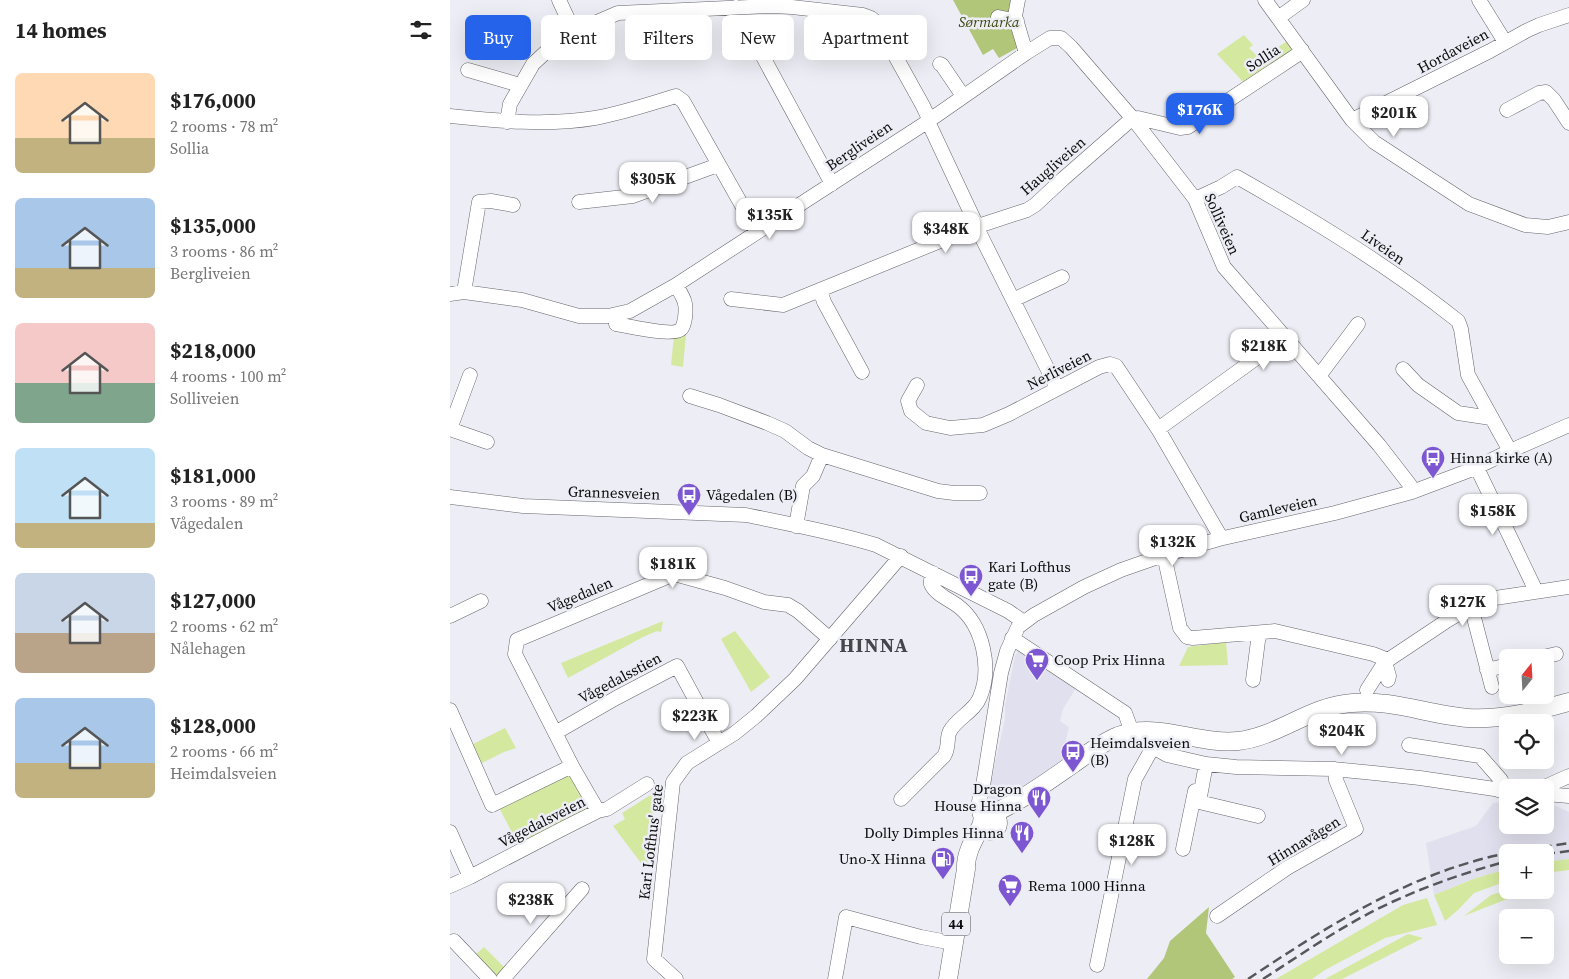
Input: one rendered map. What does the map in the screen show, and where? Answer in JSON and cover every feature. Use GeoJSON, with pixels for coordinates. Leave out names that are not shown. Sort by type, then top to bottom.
{"type":"FeatureCollection","features":[{"type":"Feature","properties":{"kind":"main road","name":"44"},"geometry":{"type":"LineString","coordinates":[[948,979],[966,869],[981,844],[990,821],[1103,743],[1132,732],[1152,731],[1221,741],[1239,741],[1262,735],[1324,708],[1351,703],[1377,702],[1444,715],[1486,718],[1520,713],[1569,702]]}},
{"type":"Feature","properties":{"kind":"street"},"geometry":{"type":"LineString","coordinates":[[559,0],[566,15]]}},
{"type":"Feature","properties":{"kind":"street"},"geometry":{"type":"LineString","coordinates":[[1018,0],[1015,16],[1026,53]]}},
{"type":"Feature","properties":{"kind":"street"},"geometry":{"type":"LineString","coordinates":[[1265,0],[1352,120],[1374,142],[1469,204],[1525,224],[1548,227],[1569,222]]}},
{"type":"Feature","properties":{"kind":"street"},"geometry":{"type":"LineString","coordinates":[[1278,18],[1303,0]]}},
{"type":"Feature","properties":{"kind":"street"},"geometry":{"type":"LineString","coordinates":[[1479,0],[1505,42]]}},
{"type":"Feature","properties":{"kind":"street"},"geometry":{"type":"LineString","coordinates":[[611,15],[618,12],[703,4],[736,7],[790,3],[863,14],[877,22],[929,119],[931,128],[979,230],[1057,388]]}},
{"type":"Feature","properties":{"kind":"street"},"geometry":{"type":"LineString","coordinates":[[736,7],[832,184]]}},
{"type":"Feature","properties":{"kind":"street","name":"Hordaveien"},"geometry":{"type":"LineString","coordinates":[[1352,120],[1539,25],[1569,15]]}},
{"type":"Feature","properties":{"kind":"street"},"geometry":{"type":"LineString","coordinates":[[998,17],[1017,21]]}},
{"type":"Feature","properties":{"kind":"street","name":"Bergliveien"},"geometry":{"type":"LineString","coordinates":[[513,205],[491,201],[478,202],[457,293],[522,300],[578,316],[608,316],[630,311],[676,285],[832,184],[929,119],[958,92],[1050,38],[1061,38]]}},
{"type":"Feature","properties":{"kind":"street","name":"Solliveien"},"geometry":{"type":"LineString","coordinates":[[1061,38],[1134,120],[1195,199],[1224,267],[1379,445],[1410,485],[1412,492]]}},
{"type":"Feature","properties":{"kind":"street","name":"Sollia"},"geometry":{"type":"LineString","coordinates":[[1134,120],[1138,118],[1180,128],[1188,127],[1302,50]]}},
{"type":"Feature","properties":{"kind":"street"},"geometry":{"type":"LineString","coordinates":[[507,122],[510,104],[520,85],[541,56]]}},
{"type":"Feature","properties":{"kind":"street"},"geometry":{"type":"LineString","coordinates":[[940,64],[958,92]]}},
{"type":"Feature","properties":{"kind":"street"},"geometry":{"type":"LineString","coordinates":[[468,70],[520,85]]}},
{"type":"Feature","properties":{"kind":"street"},"geometry":{"type":"LineString","coordinates":[[1507,110],[1546,92],[1554,100],[1569,123]]}},
{"type":"Feature","properties":{"kind":"street"},"geometry":{"type":"LineString","coordinates":[[450,116],[507,122],[595,118],[638,108],[676,96],[683,101],[757,232]]}},
{"type":"Feature","properties":{"kind":"street","name":"Haugliveien"},"geometry":{"type":"LineString","coordinates":[[731,299],[783,305],[1027,210],[1128,123],[1134,120]]}},
{"type":"Feature","properties":{"kind":"street"},"geometry":{"type":"LineString","coordinates":[[579,202],[633,196],[718,165]]}},
{"type":"Feature","properties":{"kind":"street","name":"Liveien"},"geometry":{"type":"LineString","coordinates":[[1195,199],[1237,177],[1332,232],[1458,321],[1468,375],[1490,418],[1510,451]]}},
{"type":"Feature","properties":{"kind":"street"},"geometry":{"type":"LineString","coordinates":[[1013,300],[1062,278]]}},
{"type":"Feature","properties":{"kind":"street"},"geometry":{"type":"LineString","coordinates":[[616,324],[638,321],[672,332],[681,329],[684,324],[686,306],[683,296],[676,285]]}},
{"type":"Feature","properties":{"kind":"street"},"geometry":{"type":"LineString","coordinates":[[820,290],[824,302],[862,372]]}},
{"type":"Feature","properties":{"kind":"street"},"geometry":{"type":"LineString","coordinates":[[1319,376],[1358,324]]}},
{"type":"Feature","properties":{"kind":"street"},"geometry":{"type":"LineString","coordinates":[[1158,429],[1256,359],[1284,336]]}},
{"type":"Feature","properties":{"kind":"street","name":"Nerliveien"},"geometry":{"type":"LineString","coordinates":[[918,385],[908,401],[911,410],[926,423],[950,428],[982,425],[1009,414],[1099,366],[1110,364],[1116,366],[1158,429],[1219,534],[1219,539]]}},
{"type":"Feature","properties":{"kind":"street"},"geometry":{"type":"LineString","coordinates":[[1404,369],[1418,385],[1458,413],[1490,418]]}},
{"type":"Feature","properties":{"kind":"street"},"geometry":{"type":"LineString","coordinates":[[470,375],[450,429],[487,442]]}},
{"type":"Feature","properties":{"kind":"street"},"geometry":{"type":"LineString","coordinates":[[690,396],[768,422],[786,431],[808,448],[822,455],[938,491],[954,493],[980,492]]}},
{"type":"Feature","properties":{"kind":"street","name":"Gamleveien"},"geometry":{"type":"LineString","coordinates":[[990,821],[982,792],[996,714],[1001,673],[1012,638],[1018,627],[1034,615],[1084,586],[1120,570],[1219,539],[1335,513],[1412,492],[1477,468],[1569,425]]}},
{"type":"Feature","properties":{"kind":"street"},"geometry":{"type":"LineString","coordinates":[[796,526],[803,486],[814,476],[822,455]]}},
{"type":"Feature","properties":{"kind":"street"},"geometry":{"type":"LineString","coordinates":[[1477,468],[1536,591]]}},
{"type":"Feature","properties":{"kind":"street","name":"Grannesveien"},"geometry":{"type":"LineString","coordinates":[[450,498],[523,506],[746,515],[865,542],[901,556],[1008,611],[1024,622]]}},
{"type":"Feature","properties":{"kind":"street"},"geometry":{"type":"LineString","coordinates":[[1164,555],[1180,628],[1186,639],[1275,631],[1373,654],[1386,661]]}},
{"type":"Feature","properties":{"kind":"street","name":"Kari Lofthus' gate"},"geometry":{"type":"LineString","coordinates":[[676,979],[654,959],[673,782],[687,763],[734,734],[795,680],[901,556]]}},
{"type":"Feature","properties":{"kind":"street"},"geometry":{"type":"LineString","coordinates":[[900,799],[944,756],[948,749],[949,732],[980,699],[983,687],[985,665],[976,626],[968,614],[933,587],[932,573]]}},
{"type":"Feature","properties":{"kind":"street","name":"Vågedalen"},"geometry":{"type":"LineString","coordinates":[[598,811],[572,766],[515,654],[517,640],[670,575],[678,574],[764,602],[788,605],[798,611],[830,639]]}},
{"type":"Feature","properties":{"kind":"street"},"geometry":{"type":"LineString","coordinates":[[1367,690],[1386,661],[1482,600],[1497,601],[1536,591],[1569,588]]}},
{"type":"Feature","properties":{"kind":"street"},"geometry":{"type":"LineString","coordinates":[[450,616],[481,601]]}},
{"type":"Feature","properties":{"kind":"street"},"geometry":{"type":"LineString","coordinates":[[1471,606],[1492,687]]}},
{"type":"Feature","properties":{"kind":"street"},"geometry":{"type":"LineString","coordinates":[[1253,680],[1259,633]]}},
{"type":"Feature","properties":{"kind":"street"},"geometry":{"type":"LineString","coordinates":[[1012,638],[1125,712],[1132,732]]}},
{"type":"Feature","properties":{"kind":"street"},"geometry":{"type":"LineString","coordinates":[[1386,661],[1388,680]]}},
{"type":"Feature","properties":{"kind":"street","name":"Vågedalsstien"},"geometry":{"type":"LineString","coordinates":[[555,733],[677,666],[719,743]]}},
{"type":"Feature","properties":{"kind":"street"},"geometry":{"type":"LineString","coordinates":[[1487,670],[1499,667]]}},
{"type":"Feature","properties":{"kind":"street"},"geometry":{"type":"LineString","coordinates":[[977,702],[996,714]]}},
{"type":"Feature","properties":{"kind":"street"},"geometry":{"type":"LineString","coordinates":[[450,710],[492,805],[572,766]]}},
{"type":"Feature","properties":{"kind":"street"},"geometry":{"type":"LineString","coordinates":[[1166,755],[1171,733]]}},
{"type":"Feature","properties":{"kind":"street"},"geometry":{"type":"LineString","coordinates":[[1410,745],[1480,756],[1500,779]]}},
{"type":"Feature","properties":{"kind":"street"},"geometry":{"type":"LineString","coordinates":[[1097,965],[1135,779],[1153,747],[1166,755],[1236,767],[1335,769],[1420,778],[1499,789]]}},
{"type":"Feature","properties":{"kind":"street"},"geometry":{"type":"LineString","coordinates":[[1204,763],[1199,802],[1258,816]]}},
{"type":"Feature","properties":{"kind":"street"},"geometry":{"type":"LineString","coordinates":[[1182,849],[1204,763]]}},
{"type":"Feature","properties":{"kind":"street","name":"Hinnavågen"},"geometry":{"type":"LineString","coordinates":[[1217,916],[1287,868],[1356,829],[1336,780],[1335,769]]}},
{"type":"Feature","properties":{"kind":"street"},"geometry":{"type":"LineString","coordinates":[[1554,783],[1569,776]]}},
{"type":"Feature","properties":{"kind":"street","name":"Vågedalsveien"},"geometry":{"type":"LineString","coordinates":[[450,886],[598,811],[608,809],[647,784]]}},
{"type":"Feature","properties":{"kind":"street"},"geometry":{"type":"LineString","coordinates":[[1554,795],[1569,796]]}},
{"type":"Feature","properties":{"kind":"street"},"geometry":{"type":"LineString","coordinates":[[450,832],[470,877]]}},
{"type":"Feature","properties":{"kind":"street"},"geometry":{"type":"LineString","coordinates":[[503,979],[582,890]]}},
{"type":"Feature","properties":{"kind":"street"},"geometry":{"type":"LineString","coordinates":[[835,979],[846,917],[953,943]]}},
{"type":"Feature","properties":{"kind":"street"},"geometry":{"type":"LineString","coordinates":[[454,941],[490,979]]}},
{"type":"Feature","properties":{"kind":"shaded area"},"geometry":{"type":"Polygon","coordinates":[[[1018,651],[1076,688],[1063,709],[1060,721],[1069,727],[1063,752],[1067,759],[1014,798],[993,804],[989,798],[989,790],[1005,719],[1005,706],[1015,656],[1018,651]]]}},
{"type":"Feature","properties":{"kind":"shaded area"},"geometry":{"type":"Polygon","coordinates":[[[1499,802],[1499,834],[1554,834],[1554,805],[1569,812],[1569,859],[1554,861],[1554,844],[1499,844],[1499,871],[1476,878],[1434,895],[1426,843],[1476,826],[1493,803],[1499,802]]]}},
{"type":"Feature","properties":{"kind":"green space","name":"Sørmarka"},"geometry":{"type":"Polygon","coordinates":[[[953,0],[1012,0],[1019,47],[999,58],[993,49],[983,55],[953,0]]]}},
{"type":"Feature","properties":{"kind":"green space"},"geometry":{"type":"Polygon","coordinates":[[[1244,35],[1253,45],[1249,48],[1258,57],[1264,54],[1272,62],[1283,53],[1278,47],[1289,40],[1296,50],[1245,84],[1217,54],[1244,35]]]}},
{"type":"Feature","properties":{"kind":"green space"},"geometry":{"type":"Polygon","coordinates":[[[687,324],[683,367],[671,365],[674,335],[687,324]]]}},
{"type":"Feature","properties":{"kind":"green space"},"geometry":{"type":"Polygon","coordinates":[[[663,621],[661,632],[657,631],[643,637],[568,678],[561,663],[663,621]]]}},
{"type":"Feature","properties":{"kind":"green space"},"geometry":{"type":"Polygon","coordinates":[[[735,631],[770,677],[751,692],[721,639],[735,631]]]}},
{"type":"Feature","properties":{"kind":"green space"},"geometry":{"type":"Polygon","coordinates":[[[1226,642],[1228,665],[1179,666],[1188,647],[1226,642]]]}},
{"type":"Feature","properties":{"kind":"green space"},"geometry":{"type":"Polygon","coordinates":[[[505,728],[516,748],[478,765],[469,746],[505,728]]]}},
{"type":"Feature","properties":{"kind":"green space"},"geometry":{"type":"Polygon","coordinates":[[[563,774],[573,775],[590,809],[519,846],[497,804],[563,774]]]}},
{"type":"Feature","properties":{"kind":"green space"},"geometry":{"type":"Polygon","coordinates":[[[652,794],[654,810],[648,868],[644,867],[613,826],[625,819],[622,813],[652,794]]]}},
{"type":"Feature","properties":{"kind":"green space"},"geometry":{"type":"Polygon","coordinates":[[[1569,859],[1569,870],[1554,872],[1554,861],[1569,859]]]}},
{"type":"Feature","properties":{"kind":"green space"},"geometry":{"type":"Polygon","coordinates":[[[1499,871],[1499,884],[1474,893],[1445,921],[1434,895],[1476,878],[1499,871]]]}},
{"type":"Feature","properties":{"kind":"green space"},"geometry":{"type":"Polygon","coordinates":[[[1499,893],[1499,899],[1507,899],[1464,916],[1491,895],[1499,893]]]}},
{"type":"Feature","properties":{"kind":"green space"},"geometry":{"type":"Polygon","coordinates":[[[1427,898],[1437,925],[1385,938],[1312,979],[1276,979],[1403,905],[1427,898]]]}},
{"type":"Feature","properties":{"kind":"green space"},"geometry":{"type":"Polygon","coordinates":[[[1209,907],[1206,933],[1235,977],[1232,979],[1147,979],[1164,958],[1170,941],[1209,907]]]}},
{"type":"Feature","properties":{"kind":"green space"},"geometry":{"type":"Polygon","coordinates":[[[1408,934],[1423,938],[1342,979],[1325,979],[1408,934]]]}},
{"type":"Feature","properties":{"kind":"green space"},"geometry":{"type":"Polygon","coordinates":[[[484,947],[505,968],[495,978],[474,956],[484,947]]]}},
{"type":"Feature","properties":{"kind":"railway"},"geometry":{"type":"LineString","coordinates":[[1554,845],[1569,843]]}},
{"type":"Feature","properties":{"kind":"railway"},"geometry":{"type":"LineString","coordinates":[[1554,853],[1569,851]]}},
{"type":"Feature","properties":{"kind":"railway"},"geometry":{"type":"LineString","coordinates":[[1248,979],[1340,921],[1404,887],[1438,873],[1499,855]]}},
{"type":"Feature","properties":{"kind":"railway"},"geometry":{"type":"LineString","coordinates":[[1263,979],[1342,928],[1375,910],[1448,879],[1499,864]]}},
{"type":"Feature","properties":{"kind":"place","name":"Hinna kirke (A)"},"geometry":{"type":"Point","coordinates":[1433,479]}},
{"type":"Feature","properties":{"kind":"place","name":"Vågedalen (B)"},"geometry":{"type":"Point","coordinates":[689,516]}},
{"type":"Feature","properties":{"kind":"place","name":"Kari Lofthus gate (B)"},"geometry":{"type":"Point","coordinates":[971,597]}},
{"type":"Feature","properties":{"kind":"place","name":"Coop Prix Hinna"},"geometry":{"type":"Point","coordinates":[1037,681]}},
{"type":"Feature","properties":{"kind":"place","name":"Heimdalsveien (B)"},"geometry":{"type":"Point","coordinates":[1073,773]}},
{"type":"Feature","properties":{"kind":"place","name":"Dragon House Hinna"},"geometry":{"type":"Point","coordinates":[1039,819]}},
{"type":"Feature","properties":{"kind":"place","name":"Dolly Dimples Hinna"},"geometry":{"type":"Point","coordinates":[1022,854]}},
{"type":"Feature","properties":{"kind":"place","name":"Uno-X Hinna"},"geometry":{"type":"Point","coordinates":[943,880]}},
{"type":"Feature","properties":{"kind":"place","name":"Rema 1000 Hinna"},"geometry":{"type":"Point","coordinates":[1010,907]}},
{"type":"Feature","properties":{"kind":"district","name":"HINNA"},"geometry":{"type":"Point","coordinates":[874,645]}}]}
